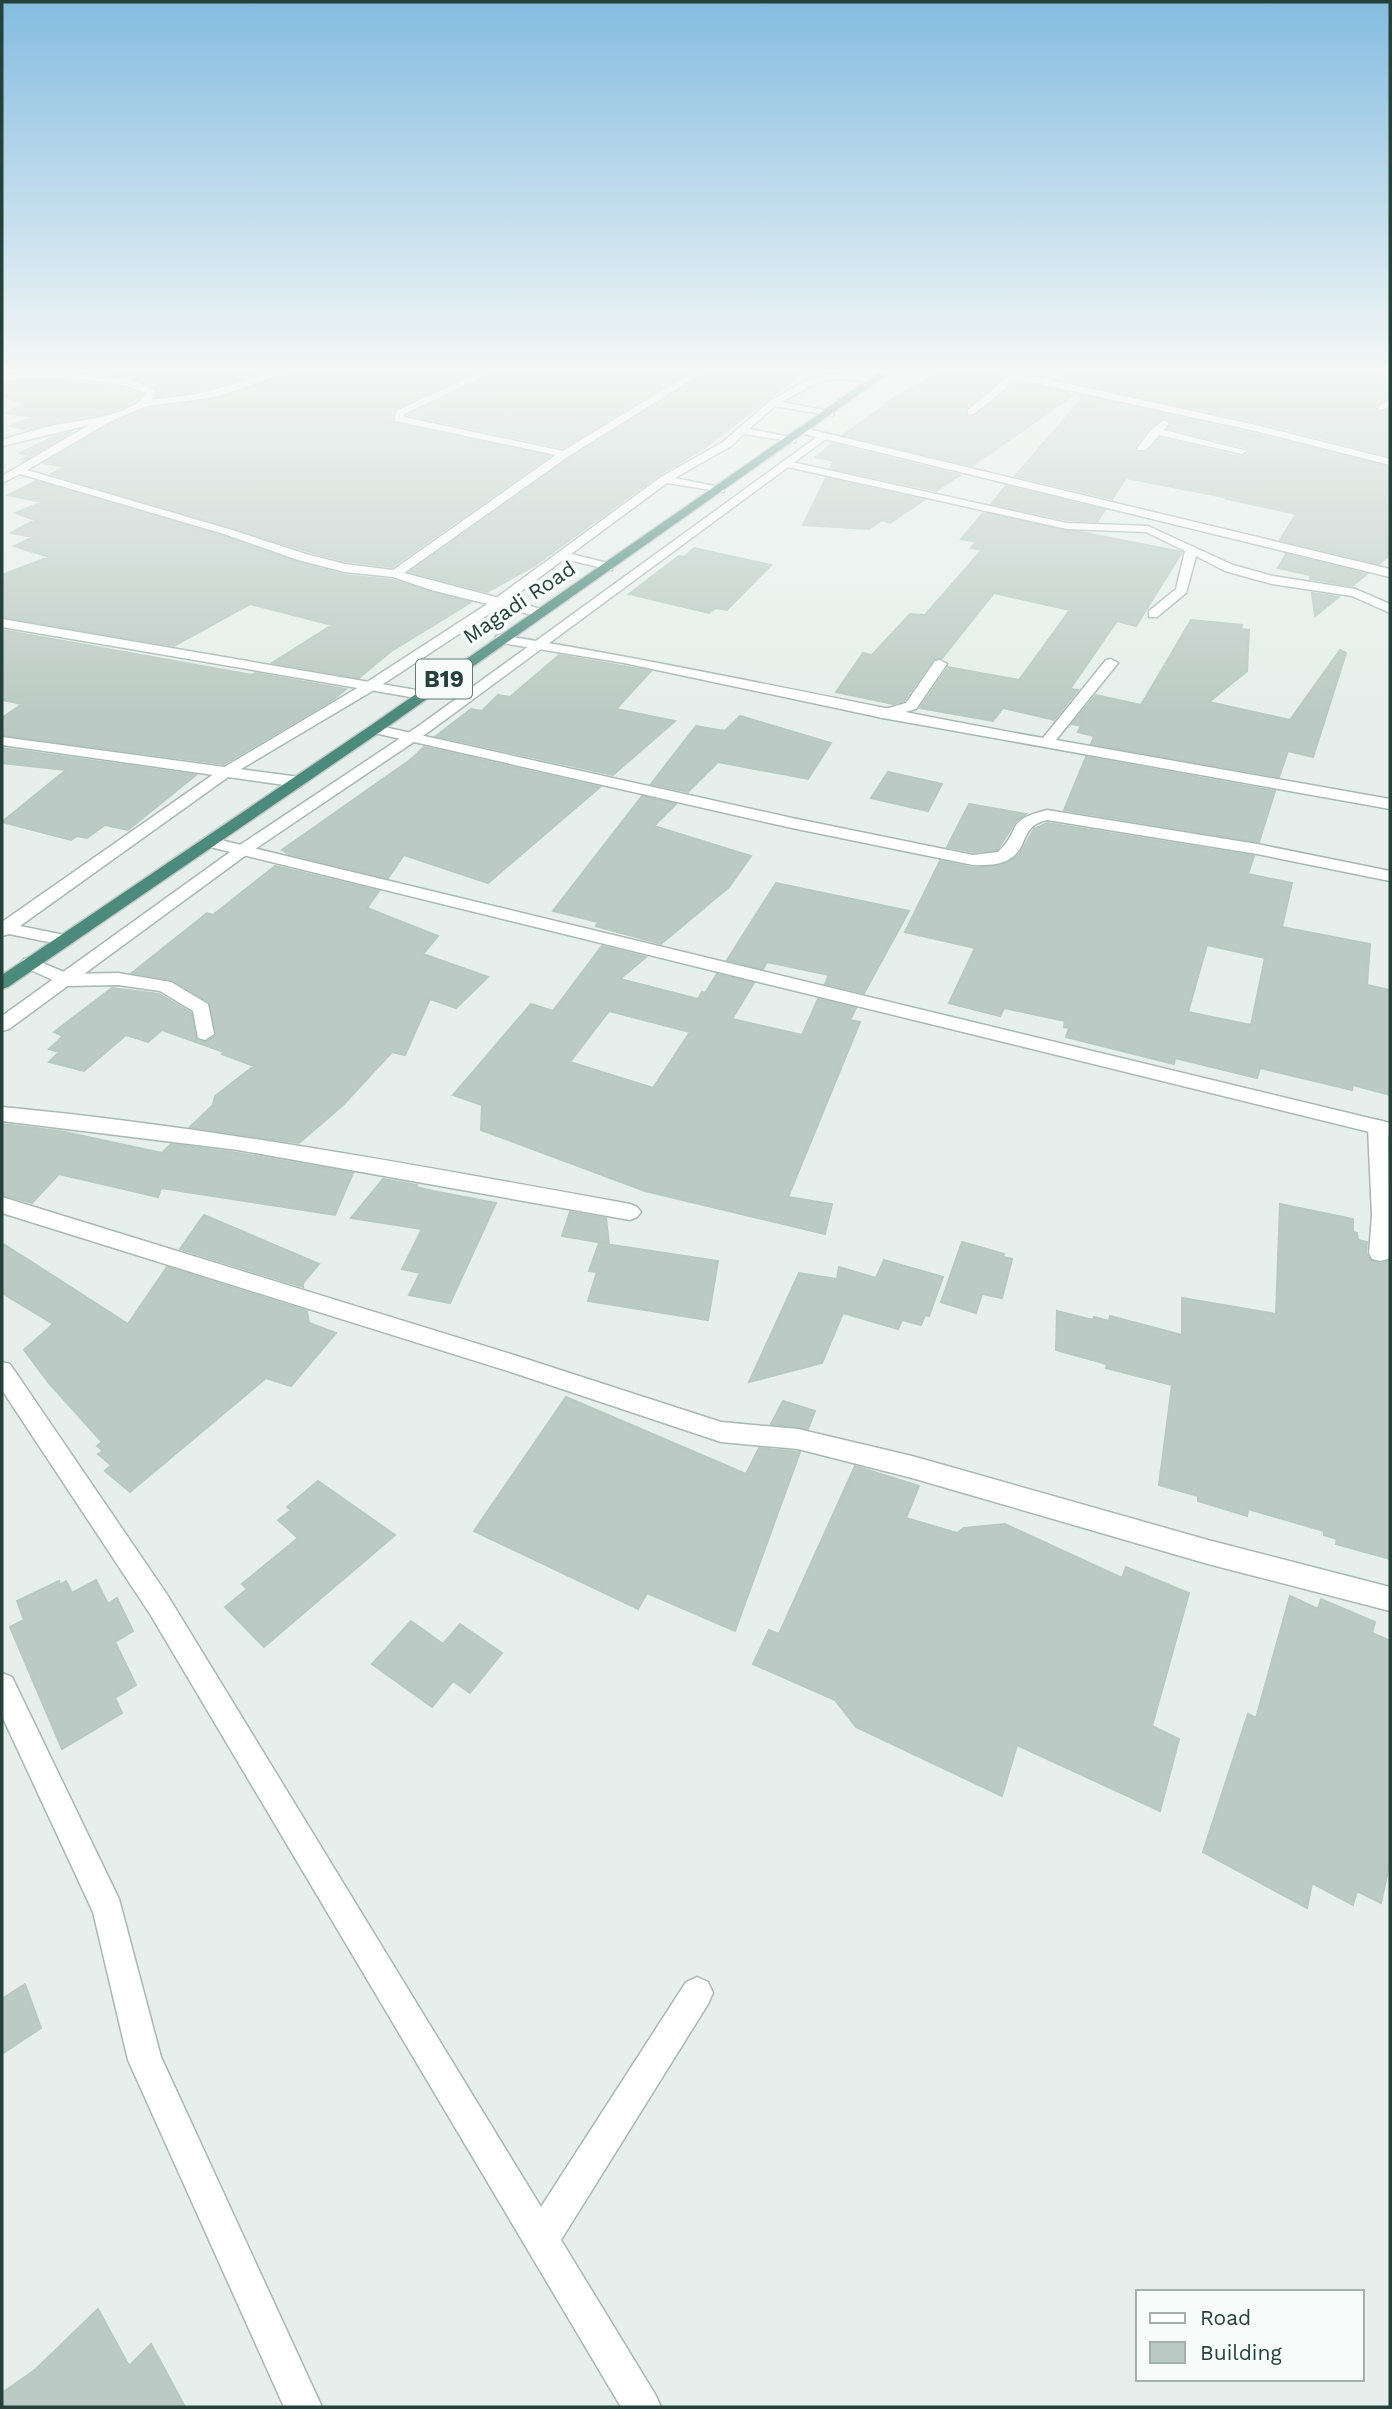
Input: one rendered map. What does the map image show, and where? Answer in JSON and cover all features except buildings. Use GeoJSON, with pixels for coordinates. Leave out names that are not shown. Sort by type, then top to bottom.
{"type":"FeatureCollection","features":[{"type":"Feature","properties":{"kind":"highway","name":"Magadi Road"},"geometry":{"type":"LineString","coordinates":[[2,983],[299,782],[725,485]]}},
{"type":"Feature","properties":{"kind":"street"},"geometry":{"type":"LineString","coordinates":[[67,485],[313,560],[358,571],[395,574],[496,604],[541,613]]}},
{"type":"Feature","properties":{"kind":"street"},"geometry":{"type":"LineString","coordinates":[[395,574],[519,485]]}},
{"type":"Feature","properties":{"kind":"street"},"geometry":{"type":"LineString","coordinates":[[3,929],[226,772],[369,687],[496,604],[656,485]]}},
{"type":"Feature","properties":{"kind":"street"},"geometry":{"type":"LineString","coordinates":[[700,485],[720,489]]}},
{"type":"Feature","properties":{"kind":"street"},"geometry":{"type":"LineString","coordinates":[[2,1025],[243,850],[539,646],[758,485]]}},
{"type":"Feature","properties":{"kind":"street"},"geometry":{"type":"LineString","coordinates":[[884,485],[1067,526],[1148,529],[1229,568],[1272,580],[1355,593],[1390,609]]}},
{"type":"Feature","properties":{"kind":"street"},"geometry":{"type":"LineString","coordinates":[[1029,485],[1390,573]]}},
{"type":"Feature","properties":{"kind":"street"},"geometry":{"type":"LineString","coordinates":[[1153,614],[1182,590],[1191,550]]}},
{"type":"Feature","properties":{"kind":"street"},"geometry":{"type":"LineString","coordinates":[[561,555],[608,567]]}},
{"type":"Feature","properties":{"kind":"street"},"geometry":{"type":"LineString","coordinates":[[2,623],[422,695]]}},
{"type":"Feature","properties":{"kind":"street"},"geometry":{"type":"LineString","coordinates":[[501,639],[624,659],[883,714],[1390,804]]}},
{"type":"Feature","properties":{"kind":"street"},"geometry":{"type":"LineString","coordinates":[[1047,742],[1111,663]]}},
{"type":"Feature","properties":{"kind":"street"},"geometry":{"type":"LineString","coordinates":[[883,714],[911,706],[940,664]]}},
{"type":"Feature","properties":{"kind":"street"},"geometry":{"type":"LineString","coordinates":[[375,729],[792,823],[973,860],[999,860],[1010,852],[1024,822],[1032,817],[1047,815],[1257,849],[1390,876]]}},
{"type":"Feature","properties":{"kind":"street"},"geometry":{"type":"LineString","coordinates":[[2,741],[299,782]]}},
{"type":"Feature","properties":{"kind":"street"},"geometry":{"type":"LineString","coordinates":[[208,842],[1384,1129],[1380,1253]]}},
{"type":"Feature","properties":{"kind":"street"},"geometry":{"type":"LineString","coordinates":[[3,929],[63,940]]}},
{"type":"Feature","properties":{"kind":"street"},"geometry":{"type":"LineString","coordinates":[[30,963],[66,980],[118,979],[165,986],[202,1008],[205,1034]]}},
{"type":"Feature","properties":{"kind":"street"},"geometry":{"type":"LineString","coordinates":[[2,1114],[68,1119],[256,1144],[630,1212]]}},
{"type":"Feature","properties":{"kind":"street"},"geometry":{"type":"LineString","coordinates":[[2,1205],[501,1360],[721,1432],[798,1439],[912,1467],[1208,1552],[1390,1599]]}},
{"type":"Feature","properties":{"kind":"street"},"geometry":{"type":"LineString","coordinates":[[2,1371],[159,1605],[642,2407]]}},
{"type":"Feature","properties":{"kind":"street"},"geometry":{"type":"LineString","coordinates":[[2,1686],[108,1910],[145,2060],[303,2407]]}},
{"type":"Feature","properties":{"kind":"street"},"geometry":{"type":"LineString","coordinates":[[541,2240],[697,1993]]}}]}
